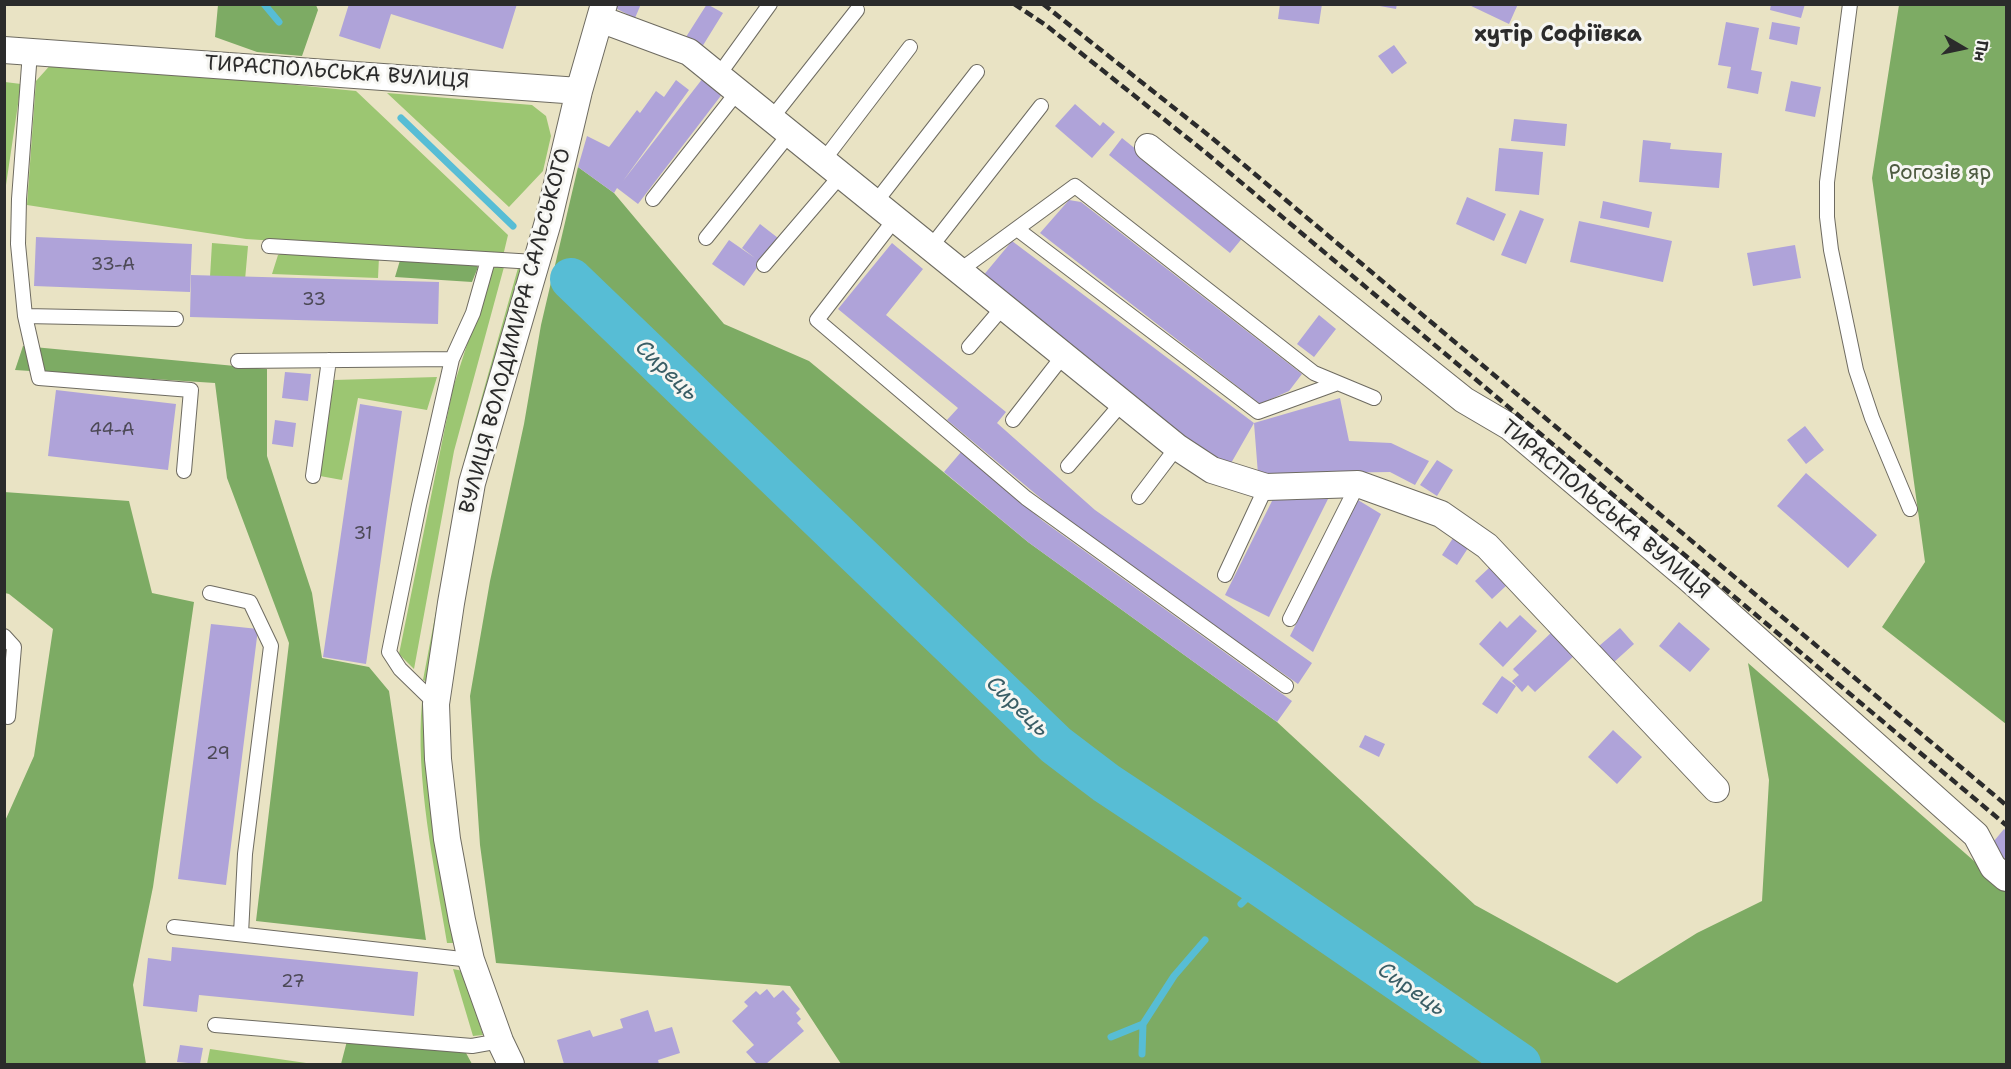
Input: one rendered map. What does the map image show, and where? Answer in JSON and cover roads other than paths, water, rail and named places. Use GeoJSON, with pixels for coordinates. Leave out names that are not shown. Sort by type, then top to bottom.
{"type":"FeatureCollection","features":[{"type":"Feature","properties":{"kind":"street"},"geometry":{"type":"LineString","coordinates":[[579,91],[598,9],[689,52],[1063,356],[1177,447],[1212,470],[1266,487],[1358,484],[1420,504],[1441,514],[1487,546],[1716,789]]}},
{"type":"Feature","properties":{"kind":"street","name":"ТИРАСПОЛЬСЬКА ВУЛИЦЯ"},"geometry":{"type":"LineString","coordinates":[[4,50],[579,91]]}},
{"type":"Feature","properties":{"kind":"street","name":"ВУЛИЦЯ ВОЛОДИМИРА САЛЬСЬКОГО"},"geometry":{"type":"LineString","coordinates":[[511,1065],[471,960],[447,839],[438,759],[436,704],[472,483],[548,222],[579,91]]}},
{"type":"Feature","properties":{"kind":"street","name":"ТИРАСПОЛЬСЬКА ВУЛИЦЯ"},"geometry":{"type":"LineString","coordinates":[[1148,147],[1464,400],[1510,427],[1687,577],[1976,835],[1993,867],[2007,878]]}},
{"type":"Feature","properties":{"kind":"lane"},"geometry":{"type":"LineString","coordinates":[[653,199],[728,84],[770,4]]}},
{"type":"Feature","properties":{"kind":"lane"},"geometry":{"type":"LineString","coordinates":[[1850,4],[1827,182],[1827,217],[1831,250],[1856,370],[1872,418],[1910,508]]}},
{"type":"Feature","properties":{"kind":"lane"},"geometry":{"type":"LineString","coordinates":[[706,238],[857,10]]}},
{"type":"Feature","properties":{"kind":"lane"},"geometry":{"type":"LineString","coordinates":[[764,265],[832,168],[910,47]]}},
{"type":"Feature","properties":{"kind":"lane"},"geometry":{"type":"LineString","coordinates":[[30,52],[19,199],[18,244],[25,316],[39,378],[191,390],[184,471]]}},
{"type":"Feature","properties":{"kind":"lane"},"geometry":{"type":"LineString","coordinates":[[875,203],[976,72]]}},
{"type":"Feature","properties":{"kind":"lane"},"geometry":{"type":"LineString","coordinates":[[930,248],[1041,106]]}},
{"type":"Feature","properties":{"kind":"lane"},"geometry":{"type":"LineString","coordinates":[[959,271],[1075,186],[1314,373],[1374,398]]}},
{"type":"Feature","properties":{"kind":"lane"},"geometry":{"type":"LineString","coordinates":[[895,219],[817,320],[1026,498],[1286,686]]}},
{"type":"Feature","properties":{"kind":"lane"},"geometry":{"type":"LineString","coordinates":[[1017,229],[1258,412],[1338,383]]}},
{"type":"Feature","properties":{"kind":"lane"},"geometry":{"type":"LineString","coordinates":[[269,246],[535,262]]}},
{"type":"Feature","properties":{"kind":"lane"},"geometry":{"type":"LineString","coordinates":[[436,704],[399,669],[389,652],[452,359],[473,314],[488,260]]}},
{"type":"Feature","properties":{"kind":"lane"},"geometry":{"type":"LineString","coordinates":[[969,347],[1003,307]]}},
{"type":"Feature","properties":{"kind":"lane"},"geometry":{"type":"LineString","coordinates":[[25,316],[176,319]]}},
{"type":"Feature","properties":{"kind":"lane"},"geometry":{"type":"LineString","coordinates":[[1013,420],[1063,356]]}},
{"type":"Feature","properties":{"kind":"lane"},"geometry":{"type":"LineString","coordinates":[[238,361],[452,359]]}},
{"type":"Feature","properties":{"kind":"lane"},"geometry":{"type":"LineString","coordinates":[[313,476],[329,360]]}},
{"type":"Feature","properties":{"kind":"lane"},"geometry":{"type":"LineString","coordinates":[[1068,466],[1122,403]]}},
{"type":"Feature","properties":{"kind":"lane"},"geometry":{"type":"LineString","coordinates":[[1139,497],[1177,447]]}},
{"type":"Feature","properties":{"kind":"lane"},"geometry":{"type":"LineString","coordinates":[[1290,619],[1358,484]]}},
{"type":"Feature","properties":{"kind":"lane"},"geometry":{"type":"LineString","coordinates":[[1226,575],[1266,487]]}},
{"type":"Feature","properties":{"kind":"lane"},"geometry":{"type":"LineString","coordinates":[[210,593],[250,602],[272,646],[245,854],[241,934]]}},
{"type":"Feature","properties":{"kind":"lane"},"geometry":{"type":"LineString","coordinates":[[4,636],[15,647],[8,717],[4,716]]}},
{"type":"Feature","properties":{"kind":"lane"},"geometry":{"type":"LineString","coordinates":[[174,927],[471,960]]}},
{"type":"Feature","properties":{"kind":"lane"},"geometry":{"type":"LineString","coordinates":[[215,1025],[472,1046],[500,1041]]}},
{"type":"Feature","properties":{"kind":"waterway","name":"Сирець"},"geometry":{"type":"LineString","coordinates":[[264,4],[279,22]]}},
{"type":"Feature","properties":{"kind":"waterway","name":"Сирець"},"geometry":{"type":"LineString","coordinates":[[401,118],[513,226]]}},
{"type":"Feature","properties":{"kind":"waterway","name":"Сирець"},"geometry":{"type":"LineString","coordinates":[[571,279],[1056,745],[1106,783],[1260,885],[1520,1064]]}},
{"type":"Feature","properties":{"kind":"waterway"},"geometry":{"type":"LineString","coordinates":[[1241,904],[1260,885]]}},
{"type":"Feature","properties":{"kind":"waterway"},"geometry":{"type":"LineString","coordinates":[[1142,1054],[1143,1024],[1174,976],[1205,940]]}},
{"type":"Feature","properties":{"kind":"waterway"},"geometry":{"type":"LineString","coordinates":[[1111,1037],[1143,1024]]}},
{"type":"Feature","properties":{"kind":"railway"},"geometry":{"type":"LineString","coordinates":[[1014,4],[1047,26],[1205,152],[2006,825]]}},
{"type":"Feature","properties":{"kind":"railway"},"geometry":{"type":"LineString","coordinates":[[1043,4],[1212,138],[2006,805]]}},
{"type":"Feature","properties":{"kind":"district","name":"хутір Софіївка"},"geometry":{"type":"Point","coordinates":[1558,35]}},
{"type":"Feature","properties":{"kind":"park label","name":"Рогозів яр"},"geometry":{"type":"Point","coordinates":[1940,174]}}]}
